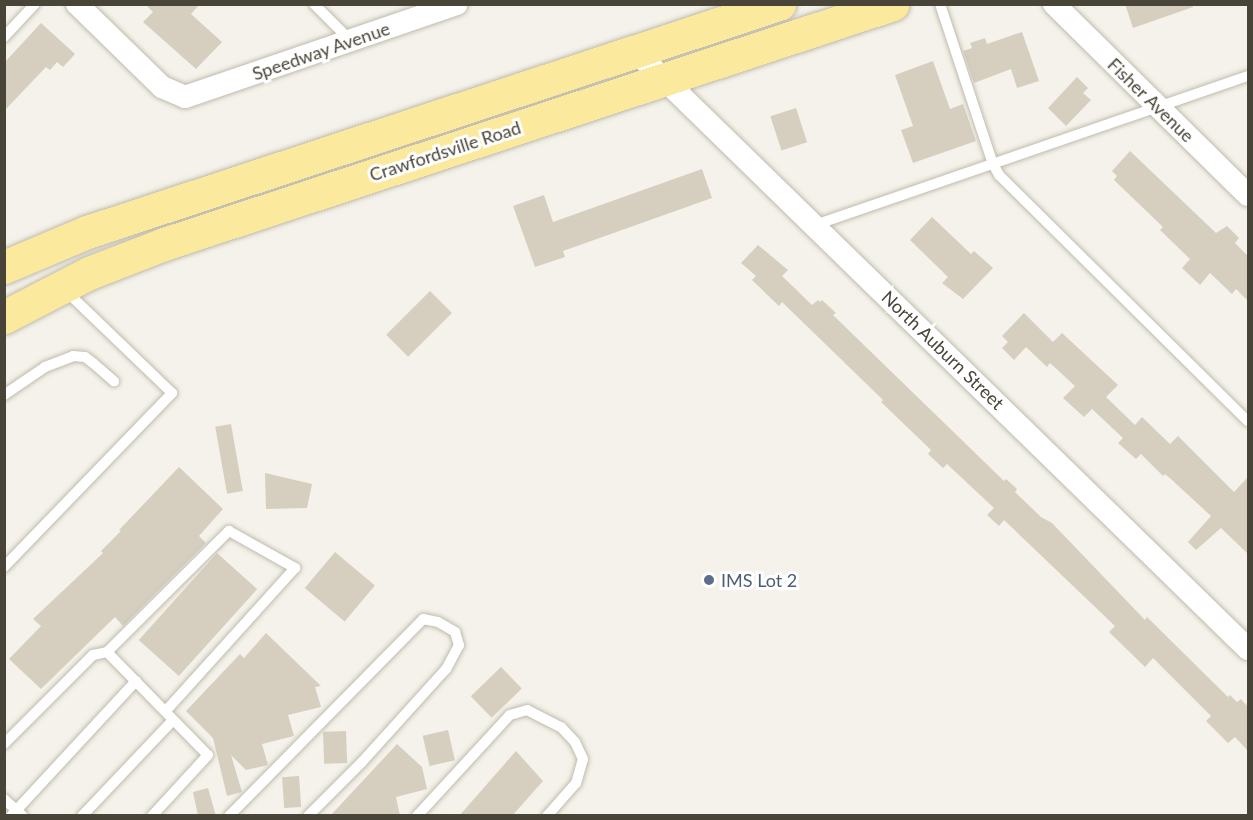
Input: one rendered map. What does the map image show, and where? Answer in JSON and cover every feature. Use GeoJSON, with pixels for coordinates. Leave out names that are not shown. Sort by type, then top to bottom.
{"type":"FeatureCollection","features":[{"type":"Feature","properties":{"kind":"main road","name":"Crawfordsville Road"},"geometry":{"type":"LineString","coordinates":[[4,267],[87,232],[778,4]]}},
{"type":"Feature","properties":{"kind":"main road","name":"Crawfordsville Road"},"geometry":{"type":"LineString","coordinates":[[4,317],[61,286],[164,244],[893,4]]}},
{"type":"Feature","properties":{"kind":"street","name":"Speedway Avenue"},"geometry":{"type":"LineString","coordinates":[[77,4],[162,87],[185,97],[457,4]]}},
{"type":"Feature","properties":{"kind":"street","name":"Fisher Avenue"},"geometry":{"type":"LineString","coordinates":[[1054,4],[1248,195]]}},
{"type":"Feature","properties":{"kind":"street","name":"North Auburn Street"},"geometry":{"type":"LineString","coordinates":[[636,52],[1248,649]]}},
{"type":"Feature","properties":{"kind":"lane"},"geometry":{"type":"LineString","coordinates":[[4,37],[35,4]]}},
{"type":"Feature","properties":{"kind":"lane"},"geometry":{"type":"LineString","coordinates":[[314,4],[351,41]]}},
{"type":"Feature","properties":{"kind":"lane"},"geometry":{"type":"LineString","coordinates":[[940,4],[999,176],[1248,421]]}},
{"type":"Feature","properties":{"kind":"lane"},"geometry":{"type":"LineString","coordinates":[[815,225],[1248,76]]}},
{"type":"Feature","properties":{"kind":"lane"},"geometry":{"type":"LineString","coordinates":[[4,567],[172,393],[61,286]]}},
{"type":"Feature","properties":{"kind":"lane"},"geometry":{"type":"LineString","coordinates":[[4,395],[45,367],[73,356],[84,357],[114,381]]}},
{"type":"Feature","properties":{"kind":"lane"},"geometry":{"type":"LineString","coordinates":[[4,744],[93,655],[107,652],[229,531],[295,568],[82,816]]}},
{"type":"Feature","properties":{"kind":"lane"},"geometry":{"type":"LineString","coordinates":[[229,816],[423,619],[438,622],[455,632],[459,645],[446,669],[362,762],[308,816]]}},
{"type":"Feature","properties":{"kind":"lane"},"geometry":{"type":"LineString","coordinates":[[107,652],[208,755],[152,816]]}},
{"type":"Feature","properties":{"kind":"lane"},"geometry":{"type":"LineString","coordinates":[[4,799],[17,814],[136,681]]}},
{"type":"Feature","properties":{"kind":"lane"},"geometry":{"type":"LineString","coordinates":[[417,816],[510,715],[527,710],[561,727],[575,742],[583,759],[576,783],[547,816]]}},
{"type":"Feature","properties":{"kind":"building"},"geometry":{"type":"Polygon","coordinates":[[[145,4],[200,4],[191,14],[222,42],[196,69],[143,22],[153,12],[145,4]]]}},
{"type":"Feature","properties":{"kind":"building"},"geometry":{"type":"Polygon","coordinates":[[[1125,4],[1193,4],[1193,7],[1133,28],[1125,4]]]}},
{"type":"Feature","properties":{"kind":"building"},"geometry":{"type":"Polygon","coordinates":[[[41,23],[75,54],[63,67],[57,62],[50,70],[46,67],[4,111],[4,63],[41,23]]]}},
{"type":"Feature","properties":{"kind":"building"},"geometry":{"type":"Polygon","coordinates":[[[1022,32],[1039,81],[1017,88],[1011,69],[974,83],[963,51],[972,48],[970,43],[985,38],[987,44],[1022,32]]]}},
{"type":"Feature","properties":{"kind":"building"},"geometry":{"type":"Polygon","coordinates":[[[933,61],[950,109],[963,104],[976,141],[913,163],[901,130],[913,126],[895,75],[933,61]]]}},
{"type":"Feature","properties":{"kind":"building"},"geometry":{"type":"Polygon","coordinates":[[[1077,77],[1088,88],[1083,93],[1091,100],[1066,126],[1048,108],[1077,77]]]}},
{"type":"Feature","properties":{"kind":"building"},"geometry":{"type":"Polygon","coordinates":[[[796,108],[807,142],[781,151],[770,116],[796,108]]]}},
{"type":"Feature","properties":{"kind":"building"},"geometry":{"type":"Polygon","coordinates":[[[1130,151],[1216,233],[1227,226],[1239,238],[1235,243],[1248,256],[1248,301],[1236,289],[1232,294],[1210,273],[1200,285],[1182,268],[1190,259],[1160,230],[1163,227],[1114,180],[1117,176],[1112,171],[1130,151]]]}},
{"type":"Feature","properties":{"kind":"building"},"geometry":{"type":"Polygon","coordinates":[[[702,169],[712,198],[563,251],[565,257],[535,267],[513,206],[544,195],[553,222],[702,169]]]}},
{"type":"Feature","properties":{"kind":"building"},"geometry":{"type":"Polygon","coordinates":[[[932,217],[971,254],[974,251],[993,268],[963,299],[942,283],[948,277],[910,240],[932,217]]]}},
{"type":"Feature","properties":{"kind":"building"},"geometry":{"type":"Polygon","coordinates":[[[758,245],[788,270],[782,276],[812,305],[822,300],[836,313],[833,315],[1004,481],[1006,479],[1017,489],[1015,492],[1041,517],[1052,523],[1145,620],[1147,617],[1228,697],[1230,695],[1237,702],[1241,699],[1248,707],[1248,751],[1235,737],[1228,743],[1206,721],[1211,716],[1153,658],[1145,667],[1109,632],[1115,626],[1004,520],[999,526],[987,515],[994,508],[947,464],[943,468],[928,454],[931,450],[881,402],[883,400],[782,302],[779,306],[752,280],[756,276],[741,263],[758,245]]]}},
{"type":"Feature","properties":{"kind":"building"},"geometry":{"type":"Polygon","coordinates":[[[430,291],[452,313],[408,357],[386,335],[430,291]]]}},
{"type":"Feature","properties":{"kind":"building"},"geometry":{"type":"Polygon","coordinates":[[[1024,313],[1053,342],[1062,333],[1118,385],[1106,397],[1135,425],[1142,417],[1170,444],[1178,436],[1234,492],[1248,477],[1248,554],[1221,528],[1196,550],[1188,542],[1211,516],[1165,474],[1163,476],[1141,454],[1136,459],[1118,443],[1123,438],[1092,409],[1084,417],[1063,398],[1075,386],[1050,363],[1047,367],[1026,347],[1014,360],[1002,348],[1008,342],[1002,336],[1024,313]]]}},
{"type":"Feature","properties":{"kind":"building"},"geometry":{"type":"Polygon","coordinates":[[[231,424],[243,491],[227,494],[215,427],[231,424]]]}},
{"type":"Feature","properties":{"kind":"building"},"geometry":{"type":"Polygon","coordinates":[[[179,467],[223,509],[199,536],[206,543],[123,626],[115,617],[41,689],[9,659],[41,626],[33,619],[103,553],[101,551],[121,531],[119,530],[179,467]]]}},
{"type":"Feature","properties":{"kind":"building"},"geometry":{"type":"Polygon","coordinates":[[[265,473],[312,484],[307,508],[266,509],[265,473]]]}},
{"type":"Feature","properties":{"kind":"building"},"geometry":{"type":"Polygon","coordinates":[[[335,552],[375,585],[345,621],[305,588],[335,552]]]}},
{"type":"Feature","properties":{"kind":"building"},"geometry":{"type":"Polygon","coordinates":[[[217,553],[257,589],[179,676],[139,640],[217,553]]]}},
{"type":"Feature","properties":{"kind":"building"},"geometry":{"type":"Polygon","coordinates":[[[266,633],[321,686],[315,687],[321,707],[288,715],[294,736],[262,744],[268,765],[246,770],[231,755],[242,792],[227,796],[213,738],[186,711],[240,654],[244,658],[266,633]]]}},
{"type":"Feature","properties":{"kind":"building"},"geometry":{"type":"Polygon","coordinates":[[[501,667],[522,689],[492,718],[471,696],[501,667]]]}},
{"type":"Feature","properties":{"kind":"building"},"geometry":{"type":"Polygon","coordinates":[[[448,730],[455,760],[430,766],[423,736],[448,730]]]}},
{"type":"Feature","properties":{"kind":"building"},"geometry":{"type":"Polygon","coordinates":[[[346,731],[347,763],[324,764],[323,732],[346,731]]]}},
{"type":"Feature","properties":{"kind":"building"},"geometry":{"type":"Polygon","coordinates":[[[397,744],[422,767],[427,789],[396,797],[400,816],[330,816],[397,744]]]}},
{"type":"Feature","properties":{"kind":"building"},"geometry":{"type":"Polygon","coordinates":[[[516,751],[543,781],[512,816],[459,816],[516,751]]]}},
{"type":"Feature","properties":{"kind":"building"},"geometry":{"type":"Polygon","coordinates":[[[299,776],[301,807],[284,808],[282,777],[299,776]]]}},
{"type":"Feature","properties":{"kind":"building"},"geometry":{"type":"Polygon","coordinates":[[[208,788],[216,816],[198,816],[193,792],[208,788]]]}},
{"type":"Feature","properties":{"kind":"place","name":"IMS Lot 2"},"geometry":{"type":"Point","coordinates":[709,580]}}]}
